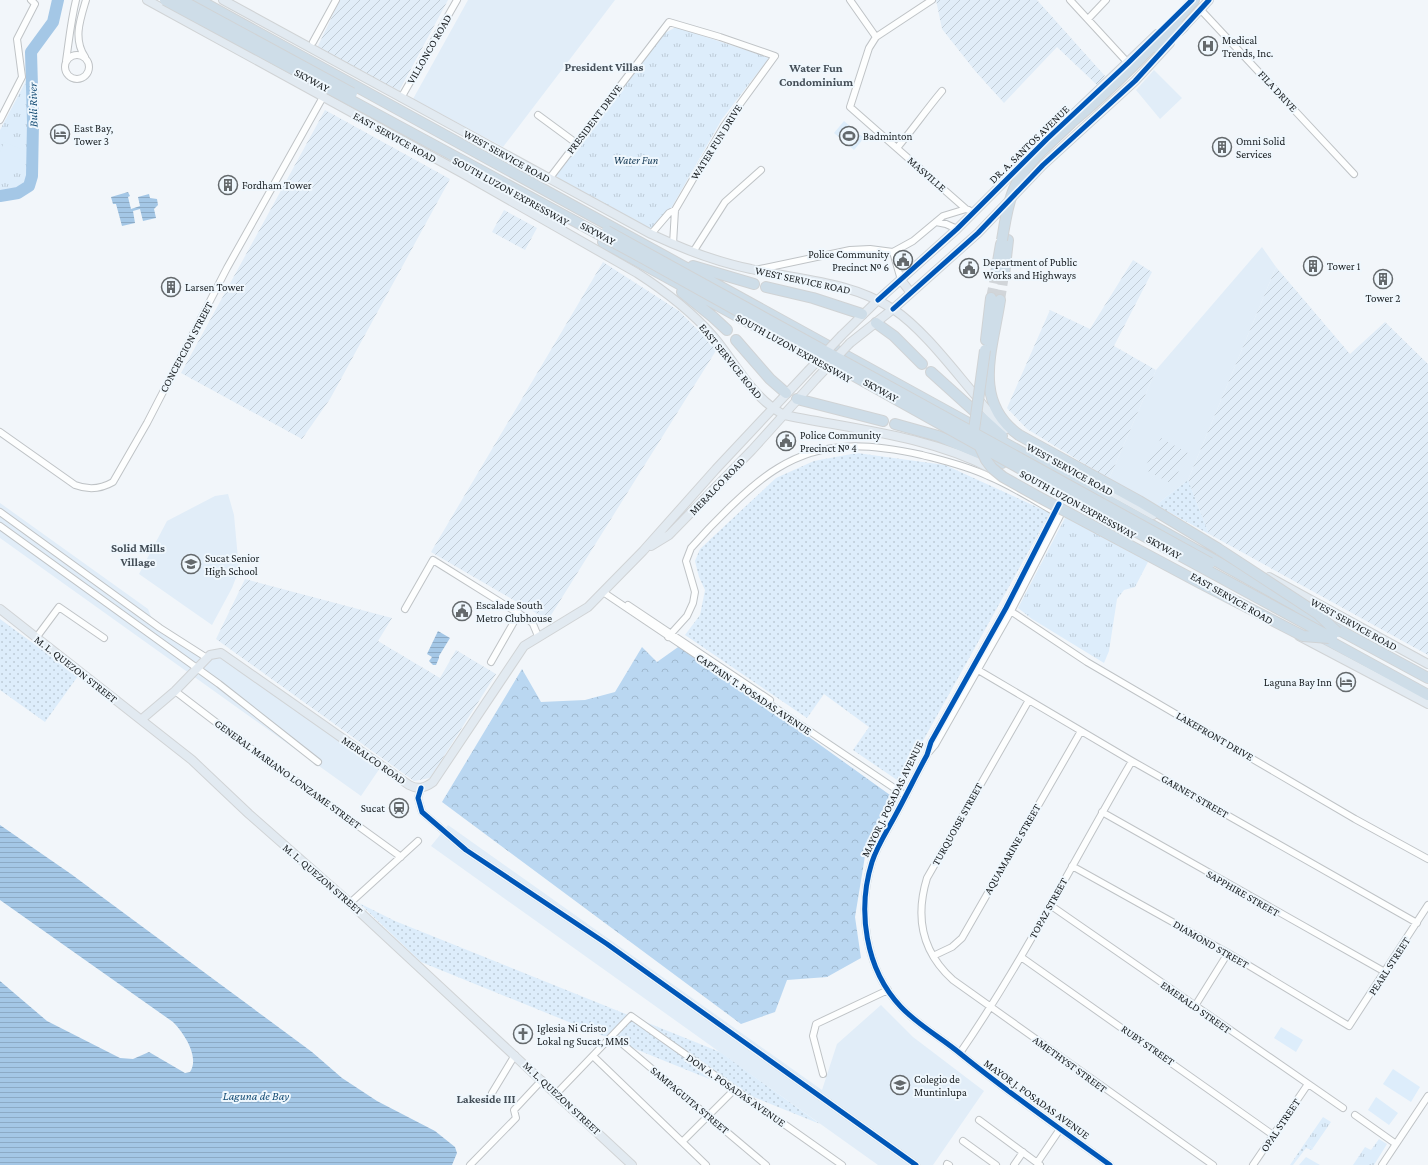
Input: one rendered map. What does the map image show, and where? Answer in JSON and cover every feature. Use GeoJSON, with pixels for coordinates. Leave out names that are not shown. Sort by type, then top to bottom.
{"type":"FeatureCollection","features":[{"type":"Feature","properties":{"kind":"highway","name":"SOUTH LUZON EXPRESSWAY"},"geometry":{"type":"LineString","coordinates":[[161,0],[1002,463],[1428,695]]}},
{"type":"Feature","properties":{"kind":"highway","name":"SKYWAY"},"geometry":{"type":"LineString","coordinates":[[165,0],[634,253],[1032,475],[1335,635],[1428,681]]}},
{"type":"Feature","properties":{"kind":"highway","name":"SKYWAY"},"geometry":{"type":"LineString","coordinates":[[181,0],[645,251],[1335,635],[1428,690]]}},
{"type":"Feature","properties":{"kind":"highway","name":"SOUTH LUZON EXPRESSWAY"},"geometry":{"type":"LineString","coordinates":[[199,0],[645,244],[1428,678]]}},
{"type":"Feature","properties":{"kind":"highway"},"geometry":{"type":"LineString","coordinates":[[1073,125],[1170,28],[1193,0]]}},
{"type":"Feature","properties":{"kind":"highway"},"geometry":{"type":"LineString","coordinates":[[1000,274],[1007,212],[1014,188],[1029,164],[1183,27]]}},
{"type":"Feature","properties":{"kind":"highway"},"geometry":{"type":"LineString","coordinates":[[645,244],[690,266],[754,284]]}},
{"type":"Feature","properties":{"kind":"highway"},"geometry":{"type":"LineString","coordinates":[[639,262],[689,297],[727,330]]}},
{"type":"Feature","properties":{"kind":"highway"},"geometry":{"type":"LineString","coordinates":[[766,287],[813,298],[862,314]]}},
{"type":"Feature","properties":{"kind":"highway"},"geometry":{"type":"LineString","coordinates":[[996,299],[988,382],[995,408],[1009,428],[1139,500],[1242,563],[1318,614],[1335,635],[1303,636],[1260,615],[1036,496],[992,468],[986,460],[974,430],[996,299]]}},
{"type":"Feature","properties":{"kind":"highway"},"geometry":{"type":"LineString","coordinates":[[876,323],[894,336],[922,364]]}},
{"type":"Feature","properties":{"kind":"highway"},"geometry":{"type":"LineString","coordinates":[[736,340],[770,379],[786,393]]}},
{"type":"Feature","properties":{"kind":"highway"},"geometry":{"type":"LineString","coordinates":[[932,372],[997,432],[1043,464]]}},
{"type":"Feature","properties":{"kind":"highway"},"geometry":{"type":"LineString","coordinates":[[797,399],[883,421]]}},
{"type":"Feature","properties":{"kind":"highway"},"geometry":{"type":"LineString","coordinates":[[895,424],[938,436],[1002,463]]}},
{"type":"Feature","properties":{"kind":"main road","name":"EAST SERVICE ROAD"},"geometry":{"type":"LineString","coordinates":[[147,0],[462,173],[637,273],[658,287],[701,323],[727,353],[752,389],[772,408],[784,415],[890,436],[966,457],[1046,498],[1060,509],[1133,542],[1315,645],[1428,704]]}},
{"type":"Feature","properties":{"kind":"main road","name":"WEST SERVICE ROAD"},"geometry":{"type":"LineString","coordinates":[[223,0],[651,234],[693,252],[750,269],[830,284],[878,300],[893,309],[925,338],[994,418],[1023,442],[1428,664]]}},
{"type":"Feature","properties":{"kind":"main road","name":"DR. A. SANTOS AVENUE"},"geometry":{"type":"LineString","coordinates":[[772,408],[862,314],[957,230],[1047,139],[1193,0]]}},
{"type":"Feature","properties":{"kind":"main road"},"geometry":{"type":"LineString","coordinates":[[784,415],[797,399],[850,343],[893,309],[978,233],[1043,165],[1135,81],[1209,0]]}},
{"type":"Feature","properties":{"kind":"main road"},"geometry":{"type":"LineString","coordinates":[[901,280],[911,293]]}},
{"type":"Feature","properties":{"kind":"main road"},"geometry":{"type":"LineString","coordinates":[[862,314],[876,323]]}},
{"type":"Feature","properties":{"kind":"main road"},"geometry":{"type":"LineString","coordinates":[[786,393],[797,399]]}},
{"type":"Feature","properties":{"kind":"main road","name":"MERALCO ROAD"},"geometry":{"type":"LineString","coordinates":[[207,658],[214,653],[221,653],[228,657],[384,768],[414,788],[421,788],[433,782],[518,652],[538,636],[584,610],[604,591],[643,551],[772,408]]}},
{"type":"Feature","properties":{"kind":"main road","name":"MERALCO ROAD"},"geometry":{"type":"LineString","coordinates":[[643,551],[669,536],[784,415]]}},
{"type":"Feature","properties":{"kind":"main road","name":"M. L. QUEZON STREET"},"geometry":{"type":"LineString","coordinates":[[0,609],[142,719],[192,760],[249,814],[350,903],[516,1055],[632,1165]]}},
{"type":"Feature","properties":{"kind":"main road"},"geometry":{"type":"LineString","coordinates":[[142,719],[175,691],[196,667],[207,658]]}},
{"type":"Feature","properties":{"kind":"street"},"geometry":{"type":"LineString","coordinates":[[0,120],[3,107],[22,77],[17,40],[35,4],[31,0]]}},
{"type":"Feature","properties":{"kind":"street"},"geometry":{"type":"LineString","coordinates":[[76,0],[71,20],[74,36],[80,50],[89,63],[89,70],[86,76],[79,80],[72,79],[66,74],[64,68],[74,36],[86,0]]}},
{"type":"Feature","properties":{"kind":"street"},"geometry":{"type":"LineString","coordinates":[[314,42],[336,0]]}},
{"type":"Feature","properties":{"kind":"street","name":"VILLONCO ROAD"},"geometry":{"type":"LineString","coordinates":[[401,98],[457,0]]}},
{"type":"Feature","properties":{"kind":"street"},"geometry":{"type":"LineString","coordinates":[[850,0],[876,37]]}},
{"type":"Feature","properties":{"kind":"street","name":"MASVILLE"},"geometry":{"type":"LineString","coordinates":[[932,0],[876,37],[869,48],[850,107],[966,209]]}},
{"type":"Feature","properties":{"kind":"street"},"geometry":{"type":"LineString","coordinates":[[1070,0],[1128,63]]}},
{"type":"Feature","properties":{"kind":"street"},"geometry":{"type":"LineString","coordinates":[[1088,19],[1106,0]]}},
{"type":"Feature","properties":{"kind":"street","name":"FILA DRIVE"},"geometry":{"type":"LineString","coordinates":[[1200,9],[1354,174]]}},
{"type":"Feature","properties":{"kind":"street","name":"PRESIDENT DRIVE"},"geometry":{"type":"LineString","coordinates":[[549,179],[669,22],[720,37],[775,56]]}},
{"type":"Feature","properties":{"kind":"street"},"geometry":{"type":"LineString","coordinates":[[66,61],[74,55],[85,57]]}},
{"type":"Feature","properties":{"kind":"street","name":"WATER FUN DRIVE"},"geometry":{"type":"LineString","coordinates":[[673,244],[675,210],[724,126],[775,56]]}},
{"type":"Feature","properties":{"kind":"street"},"geometry":{"type":"LineString","coordinates":[[897,148],[915,127],[918,119],[942,90]]}},
{"type":"Feature","properties":{"kind":"street","name":"CONCEPCION STREET"},"geometry":{"type":"LineString","coordinates":[[0,432],[75,485],[88,489],[113,482],[147,423],[231,261],[323,97]]}},
{"type":"Feature","properties":{"kind":"street"},"geometry":{"type":"LineString","coordinates":[[538,115],[576,143]]}},
{"type":"Feature","properties":{"kind":"street"},"geometry":{"type":"LineString","coordinates":[[693,252],[725,202],[761,170]]}},
{"type":"Feature","properties":{"kind":"street"},"geometry":{"type":"LineString","coordinates":[[750,269],[785,265],[850,250],[870,249],[893,252],[913,241],[943,216],[966,209],[975,212]]}},
{"type":"Feature","properties":{"kind":"street","name":"WATER FUN DRIVE"},"geometry":{"type":"LineString","coordinates":[[651,234],[669,213],[675,210]]}},
{"type":"Feature","properties":{"kind":"street"},"geometry":{"type":"LineString","coordinates":[[936,222],[946,224],[957,230]]}},
{"type":"Feature","properties":{"kind":"street"},"geometry":{"type":"LineString","coordinates":[[893,252],[901,280]]}},
{"type":"Feature","properties":{"kind":"street"},"geometry":{"type":"LineString","coordinates":[[670,635],[688,616],[693,603],[695,592],[686,561],[691,548],[765,477],[790,461],[820,451],[849,446],[870,445],[946,461],[990,476],[1060,509]]}},
{"type":"Feature","properties":{"kind":"street","name":"MAYOR J. POSADAS AVENUE"},"geometry":{"type":"LineString","coordinates":[[1060,509],[1008,610],[935,745],[927,755],[872,862],[864,903],[866,935],[878,972],[888,990],[912,1018],[960,1053],[1001,1088],[1060,1128],[1110,1165]]}},
{"type":"Feature","properties":{"kind":"street"},"geometry":{"type":"LineString","coordinates":[[0,512],[166,632],[207,658]]}},
{"type":"Feature","properties":{"kind":"street"},"geometry":{"type":"LineString","coordinates":[[0,526],[196,667],[318,762]]}},
{"type":"Feature","properties":{"kind":"street"},"geometry":{"type":"LineString","coordinates":[[405,609],[433,560],[518,613],[533,624],[538,636]]}},
{"type":"Feature","properties":{"kind":"street","name":"CAPTAIN T. POSADAS AVENUE"},"geometry":{"type":"LineString","coordinates":[[604,591],[907,794]]}},
{"type":"Feature","properties":{"kind":"street"},"geometry":{"type":"LineString","coordinates":[[36,638],[57,608],[60,608],[104,638]]}},
{"type":"Feature","properties":{"kind":"street","name":"LAKEFRONT DRIVE"},"geometry":{"type":"LineString","coordinates":[[1008,610],[1087,662],[1355,819],[1428,859]]}},
{"type":"Feature","properties":{"kind":"street"},"geometry":{"type":"LineString","coordinates":[[491,662],[518,613]]}},
{"type":"Feature","properties":{"kind":"street","name":"GARNET STREET"},"geometry":{"type":"LineString","coordinates":[[976,669],[1132,761],[1417,923]]}},
{"type":"Feature","properties":{"kind":"street","name":"GENERAL MARIANO LONZAME STREET"},"geometry":{"type":"LineString","coordinates":[[175,691],[230,733],[401,857]]}},
{"type":"Feature","properties":{"kind":"street","name":"TURQUOISE STREET"},"geometry":{"type":"LineString","coordinates":[[933,956],[922,928],[924,890],[927,878],[1029,700]]}},
{"type":"Feature","properties":{"kind":"street","name":"AQUAMARINE STREET"},"geometry":{"type":"LineString","coordinates":[[933,956],[952,947],[962,938],[1080,731]]}},
{"type":"Feature","properties":{"kind":"street","name":"TOPAZ STREET"},"geometry":{"type":"LineString","coordinates":[[960,1053],[991,1007],[1021,957],[1132,761]]}},
{"type":"Feature","properties":{"kind":"street"},"geometry":{"type":"LineString","coordinates":[[421,788],[418,798],[422,812],[466,850],[607,944],[916,1165]]}},
{"type":"Feature","properties":{"kind":"street","name":"SAPPHIRE STREET"},"geometry":{"type":"LineString","coordinates":[[1102,812],[1385,972]]}},
{"type":"Feature","properties":{"kind":"street"},"geometry":{"type":"LineString","coordinates":[[350,903],[418,841]]}},
{"type":"Feature","properties":{"kind":"street","name":"DIAMOND STREET"},"geometry":{"type":"LineString","coordinates":[[1072,866],[1228,953],[1349,1026]]}},
{"type":"Feature","properties":{"kind":"street","name":"EMERALD STREET"},"geometry":{"type":"LineString","coordinates":[[1050,905],[1342,1108]]}},
{"type":"Feature","properties":{"kind":"street","name":"PEARL STREET"},"geometry":{"type":"LineString","coordinates":[[1349,1026],[1428,906]]}},
{"type":"Feature","properties":{"kind":"street"},"geometry":{"type":"LineString","coordinates":[[1195,1006],[1228,953]]}},
{"type":"Feature","properties":{"kind":"street","name":"AMETHYST STREET"},"geometry":{"type":"LineString","coordinates":[[933,956],[940,969],[953,980],[1213,1165]]}},
{"type":"Feature","properties":{"kind":"street","name":"RUBY STREET"},"geometry":{"type":"LineString","coordinates":[[1021,957],[1273,1135]]}},
{"type":"Feature","properties":{"kind":"street"},"geometry":{"type":"LineString","coordinates":[[823,1074],[813,1036],[816,1024],[888,990]]}},
{"type":"Feature","properties":{"kind":"street","name":"DON A. POSADAS AVENUE"},"geometry":{"type":"LineString","coordinates":[[613,1036],[631,1016],[842,1165]]}},
{"type":"Feature","properties":{"kind":"street"},"geometry":{"type":"LineString","coordinates":[[557,1093],[613,1036]]}},
{"type":"Feature","properties":{"kind":"street","name":"SAMPAGUITA STREET"},"geometry":{"type":"LineString","coordinates":[[613,1036],[766,1165]]}},
{"type":"Feature","properties":{"kind":"street"},"geometry":{"type":"LineString","coordinates":[[492,1093],[516,1055]]}},
{"type":"Feature","properties":{"kind":"street"},"geometry":{"type":"LineString","coordinates":[[593,1056],[706,1165]]}},
{"type":"Feature","properties":{"kind":"street"},"geometry":{"type":"LineString","coordinates":[[470,1165],[516,1118],[514,1110],[542,1080]]}},
{"type":"Feature","properties":{"kind":"street","name":"OPAL STREET"},"geometry":{"type":"LineString","coordinates":[[1253,1165],[1308,1084]]}},
{"type":"Feature","properties":{"kind":"street"},"geometry":{"type":"LineString","coordinates":[[682,1142],[735,1089]]}},
{"type":"Feature","properties":{"kind":"street"},"geometry":{"type":"LineString","coordinates":[[1382,1165],[1428,1096]]}},
{"type":"Feature","properties":{"kind":"street"},"geometry":{"type":"LineString","coordinates":[[1355,1115],[1396,1144]]}},
{"type":"Feature","properties":{"kind":"street"},"geometry":{"type":"LineString","coordinates":[[979,1120],[1038,1164],[1060,1128]]}},
{"type":"Feature","properties":{"kind":"street"},"geometry":{"type":"LineString","coordinates":[[963,1142],[996,1165]]}},
{"type":"Feature","properties":{"kind":"street"},"geometry":{"type":"LineString","coordinates":[[1014,1165],[1023,1152]]}},
{"type":"Feature","properties":{"kind":"shaded area"},"geometry":{"type":"Polygon","coordinates":[[[340,0],[448,0],[398,93],[317,48],[340,0]]]}},
{"type":"Feature","properties":{"kind":"shaded area"},"geometry":{"type":"Polygon","coordinates":[[[468,0],[615,0],[503,147],[413,99],[468,0]]]}},
{"type":"Feature","properties":{"kind":"shaded area"},"geometry":{"type":"Polygon","coordinates":[[[936,0],[1037,0],[1105,76],[1097,85],[1057,47],[1004,103],[976,72],[942,29],[936,0]]]}},
{"type":"Feature","properties":{"kind":"shaded area"},"geometry":{"type":"Polygon","coordinates":[[[1154,70],[1182,98],[1160,119],[1136,90],[1154,70]]]}},
{"type":"Feature","properties":{"kind":"shaded area"},"geometry":{"type":"Polygon","coordinates":[[[325,110],[450,179],[330,399],[302,439],[181,373],[325,110]]]}},
{"type":"Feature","properties":{"kind":"shaded area"},"geometry":{"type":"Polygon","coordinates":[[[504,210],[537,228],[525,250],[492,232],[504,210]]]}},
{"type":"Feature","properties":{"kind":"shaded area"},"geometry":{"type":"Polygon","coordinates":[[[1262,247],[1276,267],[1188,480],[1156,505],[1109,479],[1156,370],[1262,247]]]}},
{"type":"Feature","properties":{"kind":"shaded area"},"geometry":{"type":"Polygon","coordinates":[[[1133,260],[1152,272],[1114,346],[1156,370],[1109,479],[1027,429],[1007,408],[1050,310],[1090,329],[1133,260]]]}},
{"type":"Feature","properties":{"kind":"shaded area"},"geometry":{"type":"Polygon","coordinates":[[[603,262],[679,311],[717,349],[548,620],[431,552],[603,262]]]}},
{"type":"Feature","properties":{"kind":"shaded area"},"geometry":{"type":"Polygon","coordinates":[[[1276,267],[1350,354],[1385,322],[1428,364],[1428,655],[1209,534],[1188,480],[1276,267]]]}},
{"type":"Feature","properties":{"kind":"shaded area"},"geometry":{"type":"Polygon","coordinates":[[[1161,438],[1188,453],[1172,484],[1144,469],[1161,438]]]}},
{"type":"Feature","properties":{"kind":"shaded area","name":"Sucat Senior High School"},"geometry":{"type":"Polygon","coordinates":[[[228,494],[234,515],[239,570],[232,588],[212,625],[139,574],[167,521],[215,496],[228,494]]]}},
{"type":"Feature","properties":{"kind":"shaded area"},"geometry":{"type":"Polygon","coordinates":[[[0,503],[148,609],[152,619],[205,654],[226,660],[380,768],[361,796],[0,538],[0,503]]]}},
{"type":"Feature","properties":{"kind":"shaded area"},"geometry":{"type":"Polygon","coordinates":[[[245,579],[392,618],[378,641],[440,678],[456,650],[496,674],[430,778],[414,781],[216,639],[245,579]]]}},
{"type":"Feature","properties":{"kind":"shaded area"},"geometry":{"type":"Polygon","coordinates":[[[448,825],[822,1090],[837,1044],[881,1005],[913,1037],[984,1091],[933,1165],[878,1165],[431,846],[448,825]]]}},
{"type":"Feature","properties":{"kind":"green space","name":"Water Fun"},"geometry":{"type":"Polygon","coordinates":[[[676,27],[769,58],[722,119],[669,212],[649,231],[554,176],[659,39],[665,33],[676,27]]]}},
{"type":"Feature","properties":{"kind":"green space"},"geometry":{"type":"Polygon","coordinates":[[[26,81],[29,112],[30,170],[21,187],[0,192],[0,130],[26,81]]]}},
{"type":"Feature","properties":{"kind":"green space","name":"Badminton"},"geometry":{"type":"Polygon","coordinates":[[[844,121],[864,138],[854,150],[834,133],[844,121]]]}},
{"type":"Feature","properties":{"kind":"green space"},"geometry":{"type":"Polygon","coordinates":[[[4,142],[24,150],[10,183],[0,178],[0,152],[4,142]]]}},
{"type":"Feature","properties":{"kind":"green space"},"geometry":{"type":"Polygon","coordinates":[[[857,453],[945,465],[1050,513],[900,782],[853,750],[869,727],[824,694],[807,718],[685,635],[700,615],[705,590],[699,577],[695,561],[700,549],[776,478],[814,461],[857,453]]]}},
{"type":"Feature","properties":{"kind":"green space"},"geometry":{"type":"Polygon","coordinates":[[[1188,480],[1209,534],[1156,505],[1188,480]]]}},
{"type":"Feature","properties":{"kind":"green space"},"geometry":{"type":"Polygon","coordinates":[[[1067,514],[1149,560],[1135,587],[1124,590],[1117,599],[1109,651],[1104,663],[1032,619],[1018,608],[1067,514]]]}},
{"type":"Feature","properties":{"kind":"green space"},"geometry":{"type":"Polygon","coordinates":[[[0,619],[78,676],[45,722],[0,690],[0,619]]]}},
{"type":"Feature","properties":{"kind":"green space"},"geometry":{"type":"Polygon","coordinates":[[[681,645],[890,795],[866,850],[855,917],[861,958],[827,977],[787,980],[775,1012],[741,1024],[442,802],[522,669],[541,702],[585,700],[615,692],[642,647],[657,662],[681,645]]]}},
{"type":"Feature","properties":{"kind":"green space"},"geometry":{"type":"Polygon","coordinates":[[[359,903],[395,921],[720,1052],[820,1124],[421,962],[359,903]]]}},
{"type":"Feature","properties":{"kind":"green space"},"geometry":{"type":"Polygon","coordinates":[[[1281,1027],[1303,1040],[1296,1052],[1274,1038],[1281,1027]]]}},
{"type":"Feature","properties":{"kind":"green space"},"geometry":{"type":"Polygon","coordinates":[[[1393,1069],[1420,1087],[1411,1102],[1383,1084],[1393,1069]]]}},
{"type":"Feature","properties":{"kind":"green space"},"geometry":{"type":"Polygon","coordinates":[[[1376,1097],[1398,1113],[1389,1125],[1368,1110],[1376,1097]]]}},
{"type":"Feature","properties":{"kind":"green space"},"geometry":{"type":"Polygon","coordinates":[[[1323,1117],[1331,1122],[1313,1148],[1305,1143],[1323,1117]]]}},
{"type":"Feature","properties":{"kind":"green space"},"geometry":{"type":"Polygon","coordinates":[[[1379,1139],[1387,1144],[1374,1165],[1353,1165],[1365,1147],[1371,1150],[1379,1139]]]}},
{"type":"Feature","properties":{"kind":"green space"},"geometry":{"type":"Polygon","coordinates":[[[1305,1143],[1313,1148],[1312,1150],[1306,1148],[1293,1165],[1290,1165],[1305,1143]]]}},
{"type":"Feature","properties":{"kind":"green space"},"geometry":{"type":"Polygon","coordinates":[[[1306,1157],[1320,1165],[1299,1165],[1306,1157]]]}},
{"type":"Feature","properties":{"kind":"water"},"geometry":{"type":"Polygon","coordinates":[[[128,192],[130,196],[128,197],[131,209],[140,206],[138,197],[149,194],[150,198],[157,199],[158,205],[154,209],[156,218],[143,221],[140,209],[133,211],[135,223],[122,226],[116,204],[113,204],[111,197],[128,192]]]}},
{"type":"Feature","properties":{"kind":"water"},"geometry":{"type":"Polygon","coordinates":[[[438,631],[450,638],[439,656],[436,665],[433,665],[429,661],[432,657],[427,654],[438,631]]]}},
{"type":"Feature","properties":{"kind":"water","name":"Laguna de Bay"},"geometry":{"type":"Polygon","coordinates":[[[0,825],[71,874],[312,1052],[342,1078],[377,1101],[435,1131],[455,1147],[457,1153],[452,1165],[0,1165],[0,981],[47,1021],[120,1058],[133,1059],[149,1052],[185,1073],[190,1072],[193,1066],[193,1059],[192,1052],[186,1039],[173,1022],[0,900],[0,825]]]}},
{"type":"Feature","properties":{"kind":"waterway","name":"Buli River"},"geometry":{"type":"LineString","coordinates":[[0,196],[18,193],[29,186],[32,176],[33,122],[31,52],[53,22],[58,0]]}},
{"type":"Feature","properties":{"kind":"tunnel"},"geometry":{"type":"LineString","coordinates":[[991,298],[996,273]]}},
{"type":"Feature","properties":{"kind":"tunnel"},"geometry":{"type":"LineString","coordinates":[[1000,300],[1004,275]]}},
{"type":"Feature","properties":{"kind":"cycle path"},"geometry":{"type":"LineString","coordinates":[[878,300],[957,229],[1047,139],[1192,0]]}},
{"type":"Feature","properties":{"kind":"cycle path"},"geometry":{"type":"LineString","coordinates":[[893,309],[978,233],[1043,165],[1135,81],[1209,0]]}},
{"type":"Feature","properties":{"kind":"cycle path"},"geometry":{"type":"LineString","coordinates":[[1059,504],[1006,608],[931,742],[927,755],[882,839],[872,862],[867,880],[865,919],[867,938],[879,975],[889,992],[901,1007],[915,1020],[998,1084],[1110,1165]]}},
{"type":"Feature","properties":{"kind":"cycle path"},"geometry":{"type":"LineString","coordinates":[[421,788],[418,798],[422,812],[466,850],[607,944],[916,1165]]}},
{"type":"Feature","properties":{"kind":"place","name":"Medical Trends, Inc."},"geometry":{"type":"Point","coordinates":[1208,46]}},
{"type":"Feature","properties":{"kind":"place","name":"East Bay, Tower 3"},"geometry":{"type":"Point","coordinates":[60,134]}},
{"type":"Feature","properties":{"kind":"place","name":"Badminton"},"geometry":{"type":"Point","coordinates":[849,136]}},
{"type":"Feature","properties":{"kind":"place","name":"Omni Solid Services"},"geometry":{"type":"Point","coordinates":[1222,147]}},
{"type":"Feature","properties":{"kind":"place","name":"Fordham Tower"},"geometry":{"type":"Point","coordinates":[228,185]}},
{"type":"Feature","properties":{"kind":"place","name":"Police Community Precinct № 6"},"geometry":{"type":"Point","coordinates":[903,260]}},
{"type":"Feature","properties":{"kind":"place","name":"Tower 1"},"geometry":{"type":"Point","coordinates":[1313,266]}},
{"type":"Feature","properties":{"kind":"place","name":"Department of Public Works and Highways"},"geometry":{"type":"Point","coordinates":[969,268]}},
{"type":"Feature","properties":{"kind":"place","name":"Tower 2"},"geometry":{"type":"Point","coordinates":[1383,279]}},
{"type":"Feature","properties":{"kind":"place","name":"Larsen Tower"},"geometry":{"type":"Point","coordinates":[171,287]}},
{"type":"Feature","properties":{"kind":"place","name":"Police Community Precinct № 4"},"geometry":{"type":"Point","coordinates":[786,441]}},
{"type":"Feature","properties":{"kind":"place","name":"Sucat Senior High School"},"geometry":{"type":"Point","coordinates":[191,564]}},
{"type":"Feature","properties":{"kind":"place","name":"Escalade South Metro Clubhouse"},"geometry":{"type":"Point","coordinates":[462,611]}},
{"type":"Feature","properties":{"kind":"place","name":"Laguna Bay Inn"},"geometry":{"type":"Point","coordinates":[1346,682]}},
{"type":"Feature","properties":{"kind":"place","name":"Sucat"},"geometry":{"type":"Point","coordinates":[399,808]}},
{"type":"Feature","properties":{"kind":"place","name":"Iglesia Ni Cristo Lokal ng Sucat, MMS"},"geometry":{"type":"Point","coordinates":[523,1034]}},
{"type":"Feature","properties":{"kind":"place","name":"Colegio de Muntinlupa"},"geometry":{"type":"Point","coordinates":[900,1085]}},
{"type":"Feature","properties":{"kind":"district","name":"President Villas"},"geometry":{"type":"Point","coordinates":[604,67]}},
{"type":"Feature","properties":{"kind":"district","name":"Water Fun Condominium"},"geometry":{"type":"Point","coordinates":[816,75]}},
{"type":"Feature","properties":{"kind":"district","name":"Solid Mills Village"},"geometry":{"type":"Point","coordinates":[138,555]}},
{"type":"Feature","properties":{"kind":"district","name":"Lakeside III"},"geometry":{"type":"Point","coordinates":[486,1099]}}]}
